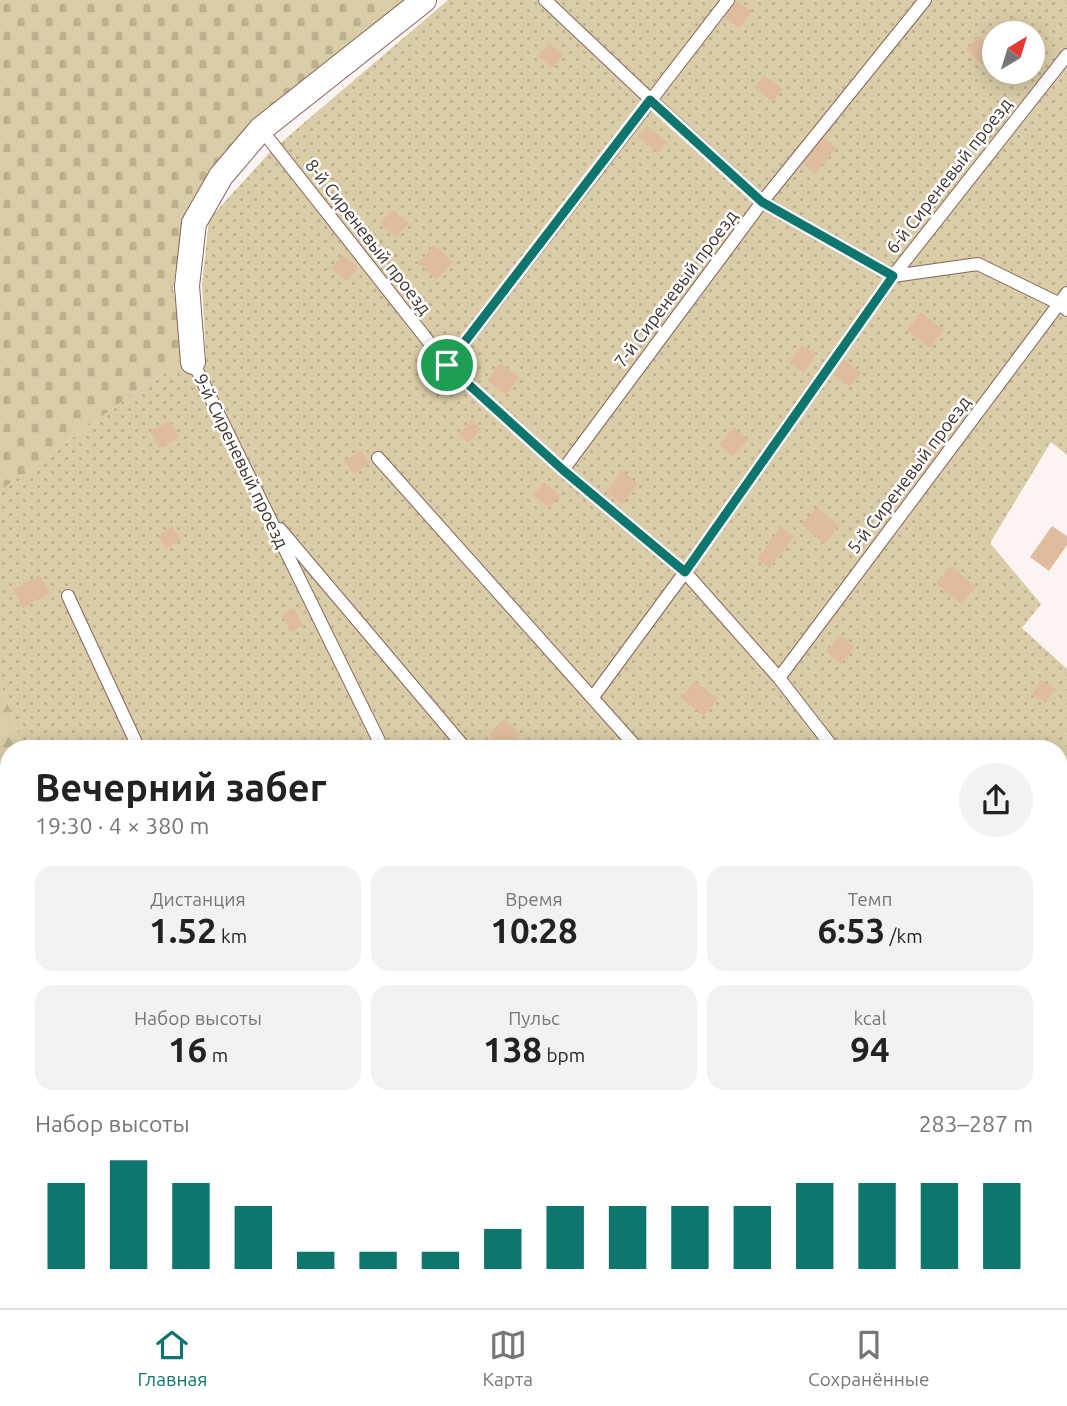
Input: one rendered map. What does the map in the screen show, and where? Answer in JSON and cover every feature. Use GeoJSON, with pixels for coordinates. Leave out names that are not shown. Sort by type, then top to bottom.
{"type":"FeatureCollection","features":[{"type":"Feature","properties":{"kind":"street","name":"9-й Сиреневый проезд"},"geometry":{"type":"LineString","coordinates":[[193,362],[187,286],[194,223],[221,176],[261,129],[424,0]]}},
{"type":"Feature","properties":{"kind":"lane"},"geometry":{"type":"LineString","coordinates":[[545,0],[762,202],[893,276],[978,264],[1064,302]]}},
{"type":"Feature","properties":{"kind":"lane"},"geometry":{"type":"LineString","coordinates":[[447,365],[728,0]]}},
{"type":"Feature","properties":{"kind":"lane","name":"7-й Сиреневый проезд"},"geometry":{"type":"LineString","coordinates":[[563,470],[762,202],[925,0]]}},
{"type":"Feature","properties":{"kind":"lane","name":"6-й Сиреневый проезд"},"geometry":{"type":"LineString","coordinates":[[593,696],[685,572],[893,276],[1067,55]]}},
{"type":"Feature","properties":{"kind":"lane","name":"8-й Сиреневый проезд"},"geometry":{"type":"LineString","coordinates":[[261,129],[447,365],[563,470],[685,572],[779,678],[827,740]]}},
{"type":"Feature","properties":{"kind":"lane","name":"5-й Сиреневый проезд"},"geometry":{"type":"LineString","coordinates":[[779,678],[1064,302]]}},
{"type":"Feature","properties":{"kind":"lane","name":"9-й Сиреневый проезд"},"geometry":{"type":"LineString","coordinates":[[193,362],[379,740]]}},
{"type":"Feature","properties":{"kind":"lane"},"geometry":{"type":"LineString","coordinates":[[378,458],[630,740]]}},
{"type":"Feature","properties":{"kind":"lane"},"geometry":{"type":"LineString","coordinates":[[266,513],[458,740]]}},
{"type":"Feature","properties":{"kind":"lane"},"geometry":{"type":"LineString","coordinates":[[68,596],[135,740]]}},
{"type":"Feature","properties":{"kind":"green space"},"geometry":{"type":"Polygon","coordinates":[[[0,0],[406,0],[185,223],[173,288],[180,319],[184,363],[149,382],[0,491],[0,0]]]}},
{"type":"Feature","properties":{"kind":"green space"},"geometry":{"type":"Polygon","coordinates":[[[448,0],[1067,0],[1067,455],[1051,442],[990,543],[1041,604],[1022,628],[1067,669],[1067,740],[21,740],[0,682],[0,491],[149,382],[184,363],[206,358],[202,284],[209,219],[271,151],[448,0]]]}},
{"type":"Feature","properties":{"kind":"green space"},"geometry":{"type":"Polygon","coordinates":[[[0,682],[21,740],[0,740],[0,682]]]}},
{"type":"Feature","properties":{"kind":"building"},"geometry":{"type":"Polygon","coordinates":[[[734,0],[752,11],[739,28],[722,16],[734,0]]]}},
{"type":"Feature","properties":{"kind":"building"},"geometry":{"type":"Polygon","coordinates":[[[979,36],[982,39],[982,65],[966,49],[979,36]]]}},
{"type":"Feature","properties":{"kind":"building"},"geometry":{"type":"Polygon","coordinates":[[[549,43],[563,55],[553,68],[538,57],[549,43]]]}},
{"type":"Feature","properties":{"kind":"building"},"geometry":{"type":"Polygon","coordinates":[[[764,75],[783,89],[773,102],[754,88],[764,75]]]}},
{"type":"Feature","properties":{"kind":"building"},"geometry":{"type":"Polygon","coordinates":[[[647,126],[667,142],[658,153],[638,137],[647,126]]]}},
{"type":"Feature","properties":{"kind":"building"},"geometry":{"type":"Polygon","coordinates":[[[821,135],[836,149],[815,174],[799,161],[821,135]]]}},
{"type":"Feature","properties":{"kind":"building"},"geometry":{"type":"Polygon","coordinates":[[[392,210],[409,223],[396,237],[380,223],[392,210]]]}},
{"type":"Feature","properties":{"kind":"building"},"geometry":{"type":"Polygon","coordinates":[[[434,245],[453,262],[437,280],[418,263],[434,245]]]}},
{"type":"Feature","properties":{"kind":"building"},"geometry":{"type":"Polygon","coordinates":[[[343,255],[358,268],[347,281],[331,268],[343,255]]]}},
{"type":"Feature","properties":{"kind":"building"},"geometry":{"type":"Polygon","coordinates":[[[921,312],[944,330],[930,348],[907,330],[921,312]]]}},
{"type":"Feature","properties":{"kind":"building"},"geometry":{"type":"Polygon","coordinates":[[[802,345],[816,354],[804,373],[789,363],[802,345]]]}},
{"type":"Feature","properties":{"kind":"building"},"geometry":{"type":"Polygon","coordinates":[[[842,358],[861,373],[849,387],[830,372],[842,358]]]}},
{"type":"Feature","properties":{"kind":"building"},"geometry":{"type":"Polygon","coordinates":[[[500,363],[519,377],[506,395],[487,380],[500,363]]]}},
{"type":"Feature","properties":{"kind":"building"},"geometry":{"type":"Polygon","coordinates":[[[471,420],[481,429],[468,443],[459,434],[471,420]]]}},
{"type":"Feature","properties":{"kind":"building"},"geometry":{"type":"Polygon","coordinates":[[[170,421],[179,438],[159,448],[150,431],[170,421]]]}},
{"type":"Feature","properties":{"kind":"building"},"geometry":{"type":"Polygon","coordinates":[[[734,427],[748,440],[733,457],[719,445],[734,427]]]}},
{"type":"Feature","properties":{"kind":"building"},"geometry":{"type":"Polygon","coordinates":[[[930,435],[943,446],[924,469],[911,459],[930,435]]]}},
{"type":"Feature","properties":{"kind":"building"},"geometry":{"type":"Polygon","coordinates":[[[361,450],[370,463],[354,474],[344,461],[361,450]]]}},
{"type":"Feature","properties":{"kind":"building"},"geometry":{"type":"Polygon","coordinates":[[[622,471],[638,484],[622,504],[606,492],[622,471]]]}},
{"type":"Feature","properties":{"kind":"building"},"geometry":{"type":"Polygon","coordinates":[[[544,482],[560,495],[549,508],[533,495],[544,482]]]}},
{"type":"Feature","properties":{"kind":"building"},"geometry":{"type":"Polygon","coordinates":[[[817,507],[839,526],[824,544],[802,524],[817,507]]]}},
{"type":"Feature","properties":{"kind":"building"},"geometry":{"type":"Polygon","coordinates":[[[172,526],[181,539],[166,549],[158,537],[172,526]]]}},
{"type":"Feature","properties":{"kind":"building"},"geometry":{"type":"Polygon","coordinates":[[[1052,526],[1067,536],[1067,545],[1049,571],[1030,557],[1052,526]]]}},
{"type":"Feature","properties":{"kind":"building"},"geometry":{"type":"Polygon","coordinates":[[[781,527],[794,536],[770,568],[757,559],[781,527]]]}},
{"type":"Feature","properties":{"kind":"building"},"geometry":{"type":"Polygon","coordinates":[[[951,566],[976,587],[961,604],[936,583],[951,566]]]}},
{"type":"Feature","properties":{"kind":"building"},"geometry":{"type":"Polygon","coordinates":[[[40,575],[50,593],[23,608],[13,590],[40,575]]]}},
{"type":"Feature","properties":{"kind":"building"},"geometry":{"type":"Polygon","coordinates":[[[294,608],[303,626],[290,632],[282,615],[294,608]]]}},
{"type":"Feature","properties":{"kind":"building"},"geometry":{"type":"Polygon","coordinates":[[[839,635],[854,647],[841,664],[826,652],[839,635]]]}},
{"type":"Feature","properties":{"kind":"building"},"geometry":{"type":"Polygon","coordinates":[[[1041,680],[1055,689],[1046,703],[1032,695],[1041,680]]]}},
{"type":"Feature","properties":{"kind":"building"},"geometry":{"type":"Polygon","coordinates":[[[695,681],[718,699],[704,716],[681,698],[695,681]]]}},
{"type":"Feature","properties":{"kind":"building"},"geometry":{"type":"Polygon","coordinates":[[[504,719],[520,734],[514,740],[495,740],[489,734],[504,719]]]}},
{"type":"Feature","properties":{"kind":"route"},"geometry":{"type":"LineString","coordinates":[[650,100],[762,202],[893,276],[685,572],[563,470],[447,365],[650,100]]}}]}
